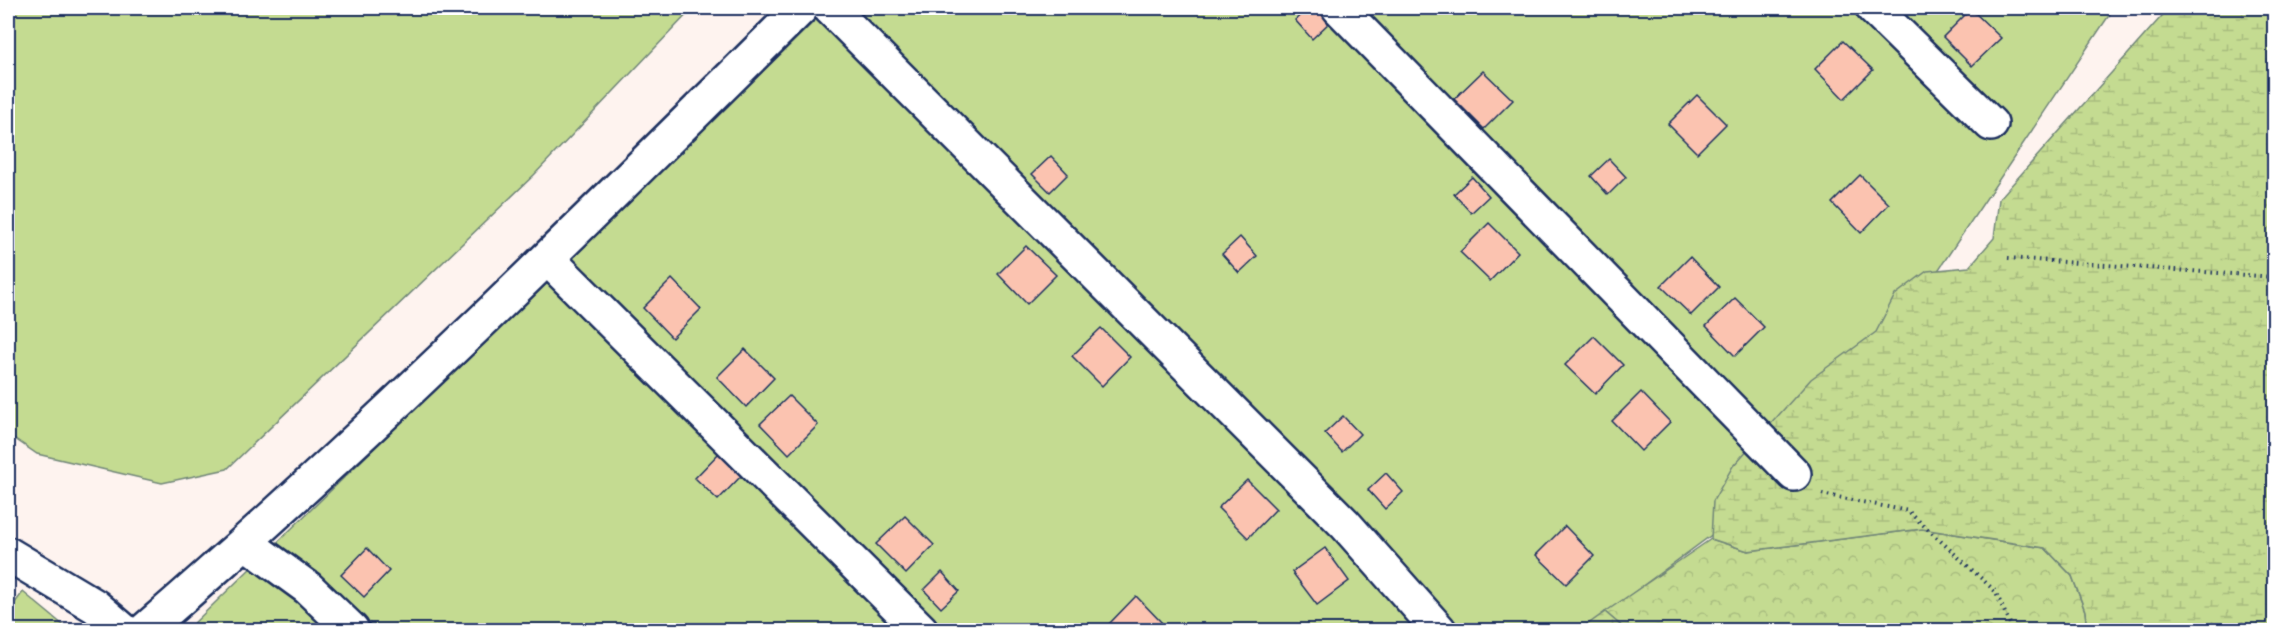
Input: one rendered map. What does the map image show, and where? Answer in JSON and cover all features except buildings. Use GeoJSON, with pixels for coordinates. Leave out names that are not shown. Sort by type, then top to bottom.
{"type":"FeatureCollection","features":[{"type":"Feature","properties":{"kind":"street"},"geometry":{"type":"LineString","coordinates":[[145,630],[246,543],[548,259],[801,8]]}},
{"type":"Feature","properties":{"kind":"street"},"geometry":{"type":"LineString","coordinates":[[830,8],[1345,524],[1439,630]]}},
{"type":"Feature","properties":{"kind":"street"},"geometry":{"type":"LineString","coordinates":[[1339,8],[1804,484]]}},
{"type":"Feature","properties":{"kind":"street"},"geometry":{"type":"LineString","coordinates":[[1873,8],[1991,124]]}},
{"type":"Feature","properties":{"kind":"street"},"geometry":{"type":"LineString","coordinates":[[548,259],[921,630]]}},
{"type":"Feature","properties":{"kind":"street"},"geometry":{"type":"LineString","coordinates":[[246,543],[308,588],[351,630]]}},
{"type":"Feature","properties":{"kind":"street"},"geometry":{"type":"LineString","coordinates":[[8,554],[95,606],[123,630]]}},
{"type":"Feature","properties":{"kind":"path"},"geometry":{"type":"LineString","coordinates":[[2008,258],[2274,277]]}},
{"type":"Feature","properties":{"kind":"path"},"geometry":{"type":"LineString","coordinates":[[1804,484],[1908,511],[1995,591],[2013,630]]}},
{"type":"Feature","properties":{"kind":"green space"},"geometry":{"type":"Polygon","coordinates":[[[8,8],[693,8],[534,175],[227,469],[162,483],[37,454],[8,434],[8,8]]]}},
{"type":"Feature","properties":{"kind":"green space"},"geometry":{"type":"Polygon","coordinates":[[[828,8],[2114,8],[1809,463],[1583,630],[187,630],[828,8]]]}},
{"type":"Feature","properties":{"kind":"green space"},"geometry":{"type":"Polygon","coordinates":[[[2169,8],[2274,8],[2274,630],[2087,630],[2085,611],[2072,576],[2045,548],[1922,529],[1748,551],[1711,539],[1713,501],[1733,466],[1811,379],[1876,332],[1895,295],[1927,271],[1969,267],[1994,238],[1999,199],[2169,8]]]}},
{"type":"Feature","properties":{"kind":"green space"},"geometry":{"type":"Polygon","coordinates":[[[1922,529],[2045,548],[2072,576],[2085,611],[2087,630],[1626,630],[1605,612],[1711,539],[1748,551],[1922,529]]]}},
{"type":"Feature","properties":{"kind":"green space"},"geometry":{"type":"Polygon","coordinates":[[[23,592],[69,630],[8,630],[8,612],[23,592]]]}},
{"type":"Feature","properties":{"kind":"green space"},"geometry":{"type":"Polygon","coordinates":[[[1605,612],[1626,630],[1580,630],[1605,612]]]}}]}
